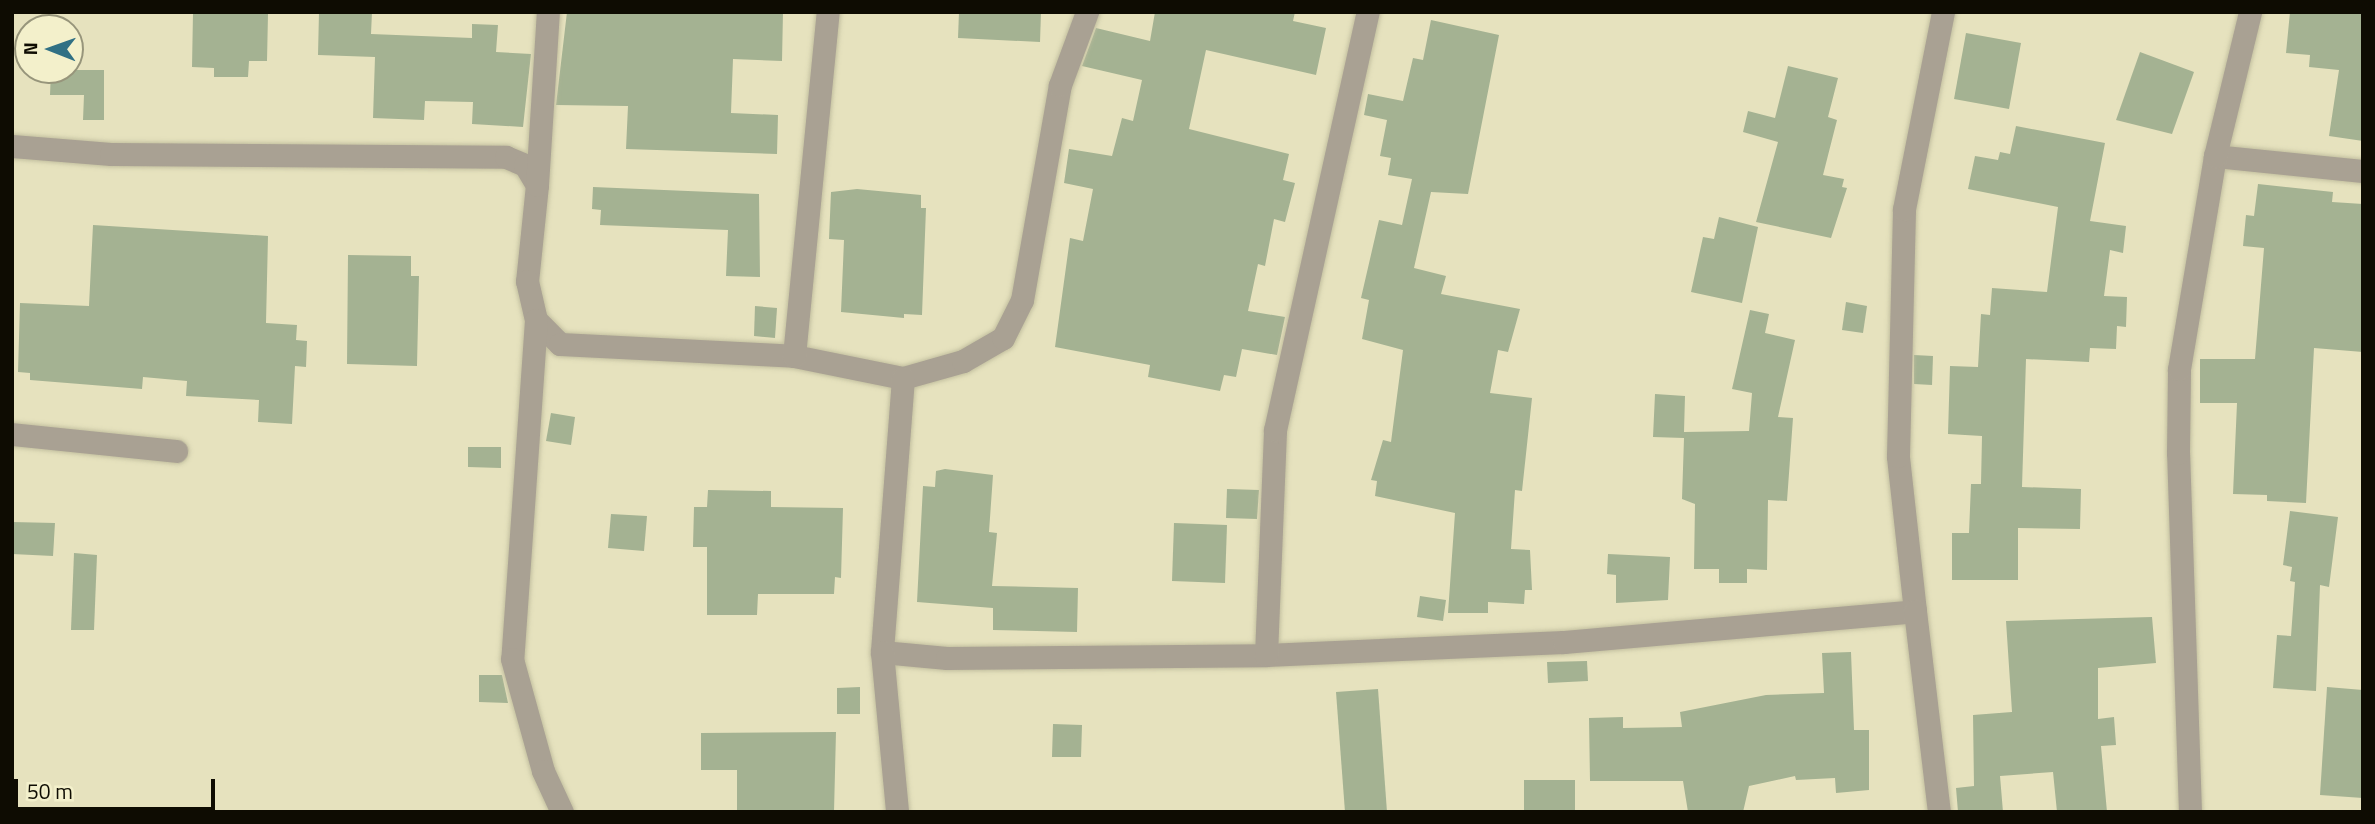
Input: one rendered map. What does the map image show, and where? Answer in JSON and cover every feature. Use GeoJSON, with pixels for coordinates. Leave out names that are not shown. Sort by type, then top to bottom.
{"type":"FeatureCollection","features":[{"type":"Feature","properties":{"kind":"street"},"geometry":{"type":"LineString","coordinates":[[548,12],[537,185],[527,281],[536,320],[512,659],[543,771],[562,812]]}},
{"type":"Feature","properties":{"kind":"street"},"geometry":{"type":"LineString","coordinates":[[794,356],[828,12]]}},
{"type":"Feature","properties":{"kind":"street"},"geometry":{"type":"LineString","coordinates":[[536,320],[560,344],[794,356],[903,378],[963,361],[1003,338],[1017,310],[1060,85],[1087,12]]}},
{"type":"Feature","properties":{"kind":"street"},"geometry":{"type":"LineString","coordinates":[[1266,655],[1275,430],[1368,12]]}},
{"type":"Feature","properties":{"kind":"street"},"geometry":{"type":"LineString","coordinates":[[1939,812],[1898,456],[1904,209],[1944,12]]}},
{"type":"Feature","properties":{"kind":"street"},"geometry":{"type":"LineString","coordinates":[[2190,812],[2178,453],[2179,369],[2215,156],[2250,12]]}},
{"type":"Feature","properties":{"kind":"street"},"geometry":{"type":"LineString","coordinates":[[12,146],[111,154],[506,157],[524,165],[537,185]]}},
{"type":"Feature","properties":{"kind":"street"},"geometry":{"type":"LineString","coordinates":[[2215,156],[2363,171]]}},
{"type":"Feature","properties":{"kind":"street"},"geometry":{"type":"LineString","coordinates":[[897,812],[883,652],[903,378]]}},
{"type":"Feature","properties":{"kind":"street"},"geometry":{"type":"LineString","coordinates":[[12,434],[176,451]]}},
{"type":"Feature","properties":{"kind":"street"},"geometry":{"type":"LineString","coordinates":[[883,652],[947,658],[1266,655],[1564,642],[1915,611]]}},
{"type":"Feature","properties":{"kind":"building"},"geometry":{"type":"Polygon","coordinates":[[[319,12],[372,12],[371,34],[472,38],[472,24],[498,25],[496,52],[531,54],[523,127],[472,124],[473,102],[425,101],[424,120],[373,118],[375,57],[318,55],[319,12]]]}},
{"type":"Feature","properties":{"kind":"building"},"geometry":{"type":"Polygon","coordinates":[[[567,12],[783,12],[782,61],[733,59],[731,113],[778,115],[777,154],[626,149],[628,106],[556,105],[567,12]]]}},
{"type":"Feature","properties":{"kind":"building"},"geometry":{"type":"Polygon","coordinates":[[[959,12],[1041,12],[1040,42],[958,38],[959,12]]]}},
{"type":"Feature","properties":{"kind":"building"},"geometry":{"type":"Polygon","coordinates":[[[1155,12],[1295,12],[1293,21],[1326,28],[1316,75],[1206,50],[1189,129],[1289,154],[1283,180],[1295,183],[1285,222],[1274,219],[1265,266],[1258,264],[1248,311],[1285,317],[1277,355],[1242,349],[1236,377],[1224,375],[1220,391],[1148,377],[1150,365],[1055,347],[1070,238],[1083,241],[1093,189],[1064,183],[1069,149],[1112,156],[1122,118],[1133,121],[1142,80],[1082,66],[1096,28],[1150,41],[1155,12]]]}},
{"type":"Feature","properties":{"kind":"building"},"geometry":{"type":"Polygon","coordinates":[[[2290,12],[2363,12],[2363,141],[2329,136],[2339,70],[2309,67],[2310,55],[2286,53],[2290,12]]]}},
{"type":"Feature","properties":{"kind":"building"},"geometry":{"type":"Polygon","coordinates":[[[193,13],[268,14],[267,61],[249,61],[248,77],[214,77],[214,68],[192,67],[193,13]]]}},
{"type":"Feature","properties":{"kind":"building"},"geometry":{"type":"Polygon","coordinates":[[[1431,20],[1499,35],[1468,194],[1431,192],[1414,268],[1446,276],[1441,294],[1520,309],[1508,352],[1498,350],[1490,393],[1532,398],[1522,491],[1515,490],[1511,549],[1530,550],[1532,590],[1525,590],[1524,604],[1488,602],[1488,613],[1448,613],[1455,513],[1375,496],[1377,481],[1371,480],[1383,440],[1391,442],[1403,350],[1362,339],[1369,300],[1361,298],[1379,220],[1402,225],[1412,179],[1388,175],[1391,158],[1380,156],[1387,120],[1364,115],[1368,94],[1403,101],[1413,58],[1423,60],[1431,20]]]}},
{"type":"Feature","properties":{"kind":"building"},"geometry":{"type":"Polygon","coordinates":[[[1966,33],[2021,43],[2009,109],[1954,99],[1966,33]]]}},
{"type":"Feature","properties":{"kind":"building"},"geometry":{"type":"Polygon","coordinates":[[[2140,52],[2194,72],[2172,134],[2116,120],[2140,52]]]}},
{"type":"Feature","properties":{"kind":"building"},"geometry":{"type":"Polygon","coordinates":[[[1788,66],[1838,78],[1828,117],[1837,120],[1823,175],[1844,179],[1842,187],[1847,188],[1831,238],[1756,222],[1778,142],[1743,132],[1748,111],[1775,118],[1788,66]]]}},
{"type":"Feature","properties":{"kind":"building"},"geometry":{"type":"Polygon","coordinates":[[[84,70],[104,70],[104,120],[83,120],[84,95],[50,95],[50,84],[84,84],[84,70]]]}},
{"type":"Feature","properties":{"kind":"building"},"geometry":{"type":"Polygon","coordinates":[[[2016,126],[2105,143],[2090,221],[2126,226],[2123,253],[2110,250],[2104,296],[2127,297],[2126,327],[2117,326],[2116,349],[2090,348],[2089,362],[2026,359],[2022,487],[2081,489],[2080,529],[2018,528],[2018,580],[1952,580],[1952,533],[1969,533],[1971,484],[1981,484],[1982,436],[1948,434],[1950,366],[1978,367],[1981,314],[1990,315],[1992,288],[2047,292],[2058,207],[1968,189],[1975,156],[1998,160],[2000,152],[2010,154],[2016,126]]]}},
{"type":"Feature","properties":{"kind":"building"},"geometry":{"type":"Polygon","coordinates":[[[2258,184],[2333,192],[2332,202],[2363,204],[2363,352],[2314,348],[2306,503],[2267,501],[2267,495],[2233,494],[2237,403],[2200,403],[2200,359],[2255,359],[2264,248],[2243,246],[2246,215],[2254,216],[2258,184]]]}},
{"type":"Feature","properties":{"kind":"building"},"geometry":{"type":"Polygon","coordinates":[[[593,187],[759,194],[760,277],[726,276],[728,230],[600,225],[601,210],[592,209],[593,187]]]}},
{"type":"Feature","properties":{"kind":"building"},"geometry":{"type":"Polygon","coordinates":[[[857,189],[921,195],[921,208],[926,208],[922,315],[904,314],[904,318],[841,312],[844,240],[829,239],[831,192],[857,189]]]}},
{"type":"Feature","properties":{"kind":"building"},"geometry":{"type":"Polygon","coordinates":[[[1719,217],[1758,227],[1742,303],[1691,292],[1703,237],[1714,239],[1719,217]]]}},
{"type":"Feature","properties":{"kind":"building"},"geometry":{"type":"Polygon","coordinates":[[[93,225],[268,236],[266,323],[297,325],[296,340],[307,341],[306,367],[295,366],[292,424],[258,422],[259,400],[186,396],[187,381],[143,377],[142,389],[30,380],[30,373],[18,372],[20,303],[89,306],[93,225]]]}},
{"type":"Feature","properties":{"kind":"building"},"geometry":{"type":"Polygon","coordinates":[[[348,255],[411,256],[411,276],[419,276],[417,366],[347,364],[348,255]]]}},
{"type":"Feature","properties":{"kind":"building"},"geometry":{"type":"Polygon","coordinates":[[[1846,302],[1867,306],[1863,333],[1842,330],[1846,302]]]}},
{"type":"Feature","properties":{"kind":"building"},"geometry":{"type":"Polygon","coordinates":[[[755,306],[777,308],[775,338],[754,336],[755,306]]]}},
{"type":"Feature","properties":{"kind":"building"},"geometry":{"type":"Polygon","coordinates":[[[1750,310],[1769,314],[1765,333],[1795,340],[1778,417],[1793,418],[1787,501],[1768,500],[1767,570],[1747,569],[1747,583],[1719,583],[1719,569],[1694,569],[1695,504],[1682,499],[1684,438],[1653,437],[1655,394],[1685,396],[1684,432],[1749,431],[1752,393],[1732,389],[1750,310]]]}},
{"type":"Feature","properties":{"kind":"building"},"geometry":{"type":"Polygon","coordinates":[[[1914,355],[1933,356],[1932,385],[1914,384],[1914,355]]]}},
{"type":"Feature","properties":{"kind":"building"},"geometry":{"type":"Polygon","coordinates":[[[551,413],[575,417],[571,445],[546,441],[551,413]]]}},
{"type":"Feature","properties":{"kind":"building"},"geometry":{"type":"Polygon","coordinates":[[[468,447],[501,447],[501,468],[468,467],[468,447]]]}},
{"type":"Feature","properties":{"kind":"building"},"geometry":{"type":"Polygon","coordinates":[[[945,469],[993,475],[989,532],[997,533],[992,586],[1078,588],[1077,632],[993,630],[993,608],[917,602],[923,486],[935,487],[936,471],[945,469]]]}},
{"type":"Feature","properties":{"kind":"building"},"geometry":{"type":"Polygon","coordinates":[[[1227,489],[1259,490],[1257,519],[1226,518],[1227,489]]]}},
{"type":"Feature","properties":{"kind":"building"},"geometry":{"type":"Polygon","coordinates":[[[708,490],[771,491],[771,507],[843,508],[841,578],[835,577],[834,594],[758,594],[757,615],[707,615],[707,547],[693,547],[694,507],[707,507],[708,490]]]}},
{"type":"Feature","properties":{"kind":"building"},"geometry":{"type":"Polygon","coordinates":[[[2290,511],[2338,517],[2329,587],[2320,585],[2316,691],[2273,688],[2277,635],[2291,636],[2295,582],[2290,581],[2292,567],[2283,565],[2290,511]]]}},
{"type":"Feature","properties":{"kind":"building"},"geometry":{"type":"Polygon","coordinates":[[[611,514],[647,516],[644,551],[608,548],[611,514]]]}},
{"type":"Feature","properties":{"kind":"building"},"geometry":{"type":"Polygon","coordinates":[[[12,522],[55,523],[53,556],[12,554],[12,522]]]}},
{"type":"Feature","properties":{"kind":"building"},"geometry":{"type":"Polygon","coordinates":[[[1174,523],[1227,525],[1225,583],[1172,581],[1174,523]]]}},
{"type":"Feature","properties":{"kind":"building"},"geometry":{"type":"Polygon","coordinates":[[[74,553],[97,555],[94,630],[71,630],[74,553]]]}},
{"type":"Feature","properties":{"kind":"building"},"geometry":{"type":"Polygon","coordinates":[[[1608,554],[1670,557],[1668,600],[1616,603],[1616,575],[1607,574],[1608,554]]]}},
{"type":"Feature","properties":{"kind":"building"},"geometry":{"type":"Polygon","coordinates":[[[1420,596],[1446,600],[1443,621],[1417,617],[1420,596]]]}},
{"type":"Feature","properties":{"kind":"building"},"geometry":{"type":"Polygon","coordinates":[[[2152,617],[2156,663],[2098,668],[2098,719],[2114,717],[2116,745],[2101,746],[2107,812],[2057,812],[2053,772],[2000,776],[2003,812],[1958,812],[1956,788],[1974,786],[1973,715],[2012,712],[2006,621],[2152,617]]]}},
{"type":"Feature","properties":{"kind":"building"},"geometry":{"type":"Polygon","coordinates":[[[1851,652],[1854,730],[1869,730],[1869,790],[1836,793],[1835,778],[1796,780],[1795,776],[1749,786],[1743,812],[1688,812],[1683,781],[1590,781],[1589,718],[1623,717],[1623,728],[1682,727],[1680,712],[1766,695],[1824,693],[1822,653],[1851,652]]]}},
{"type":"Feature","properties":{"kind":"building"},"geometry":{"type":"Polygon","coordinates":[[[1587,661],[1588,681],[1548,683],[1547,662],[1587,661]]]}},
{"type":"Feature","properties":{"kind":"building"},"geometry":{"type":"Polygon","coordinates":[[[479,675],[502,675],[508,703],[479,702],[479,675]]]}},
{"type":"Feature","properties":{"kind":"building"},"geometry":{"type":"Polygon","coordinates":[[[860,687],[860,714],[837,714],[837,688],[860,687]]]}},
{"type":"Feature","properties":{"kind":"building"},"geometry":{"type":"Polygon","coordinates":[[[2327,687],[2363,690],[2363,798],[2320,795],[2327,687]]]}},
{"type":"Feature","properties":{"kind":"building"},"geometry":{"type":"Polygon","coordinates":[[[1378,689],[1387,812],[1345,812],[1336,692],[1378,689]]]}},
{"type":"Feature","properties":{"kind":"building"},"geometry":{"type":"Polygon","coordinates":[[[1053,724],[1082,725],[1081,757],[1052,757],[1053,724]]]}},
{"type":"Feature","properties":{"kind":"building"},"geometry":{"type":"Polygon","coordinates":[[[836,732],[834,812],[737,812],[737,770],[701,770],[701,733],[836,732]]]}},
{"type":"Feature","properties":{"kind":"building"},"geometry":{"type":"Polygon","coordinates":[[[1524,780],[1575,780],[1575,812],[1524,812],[1524,780]]]}}]}
